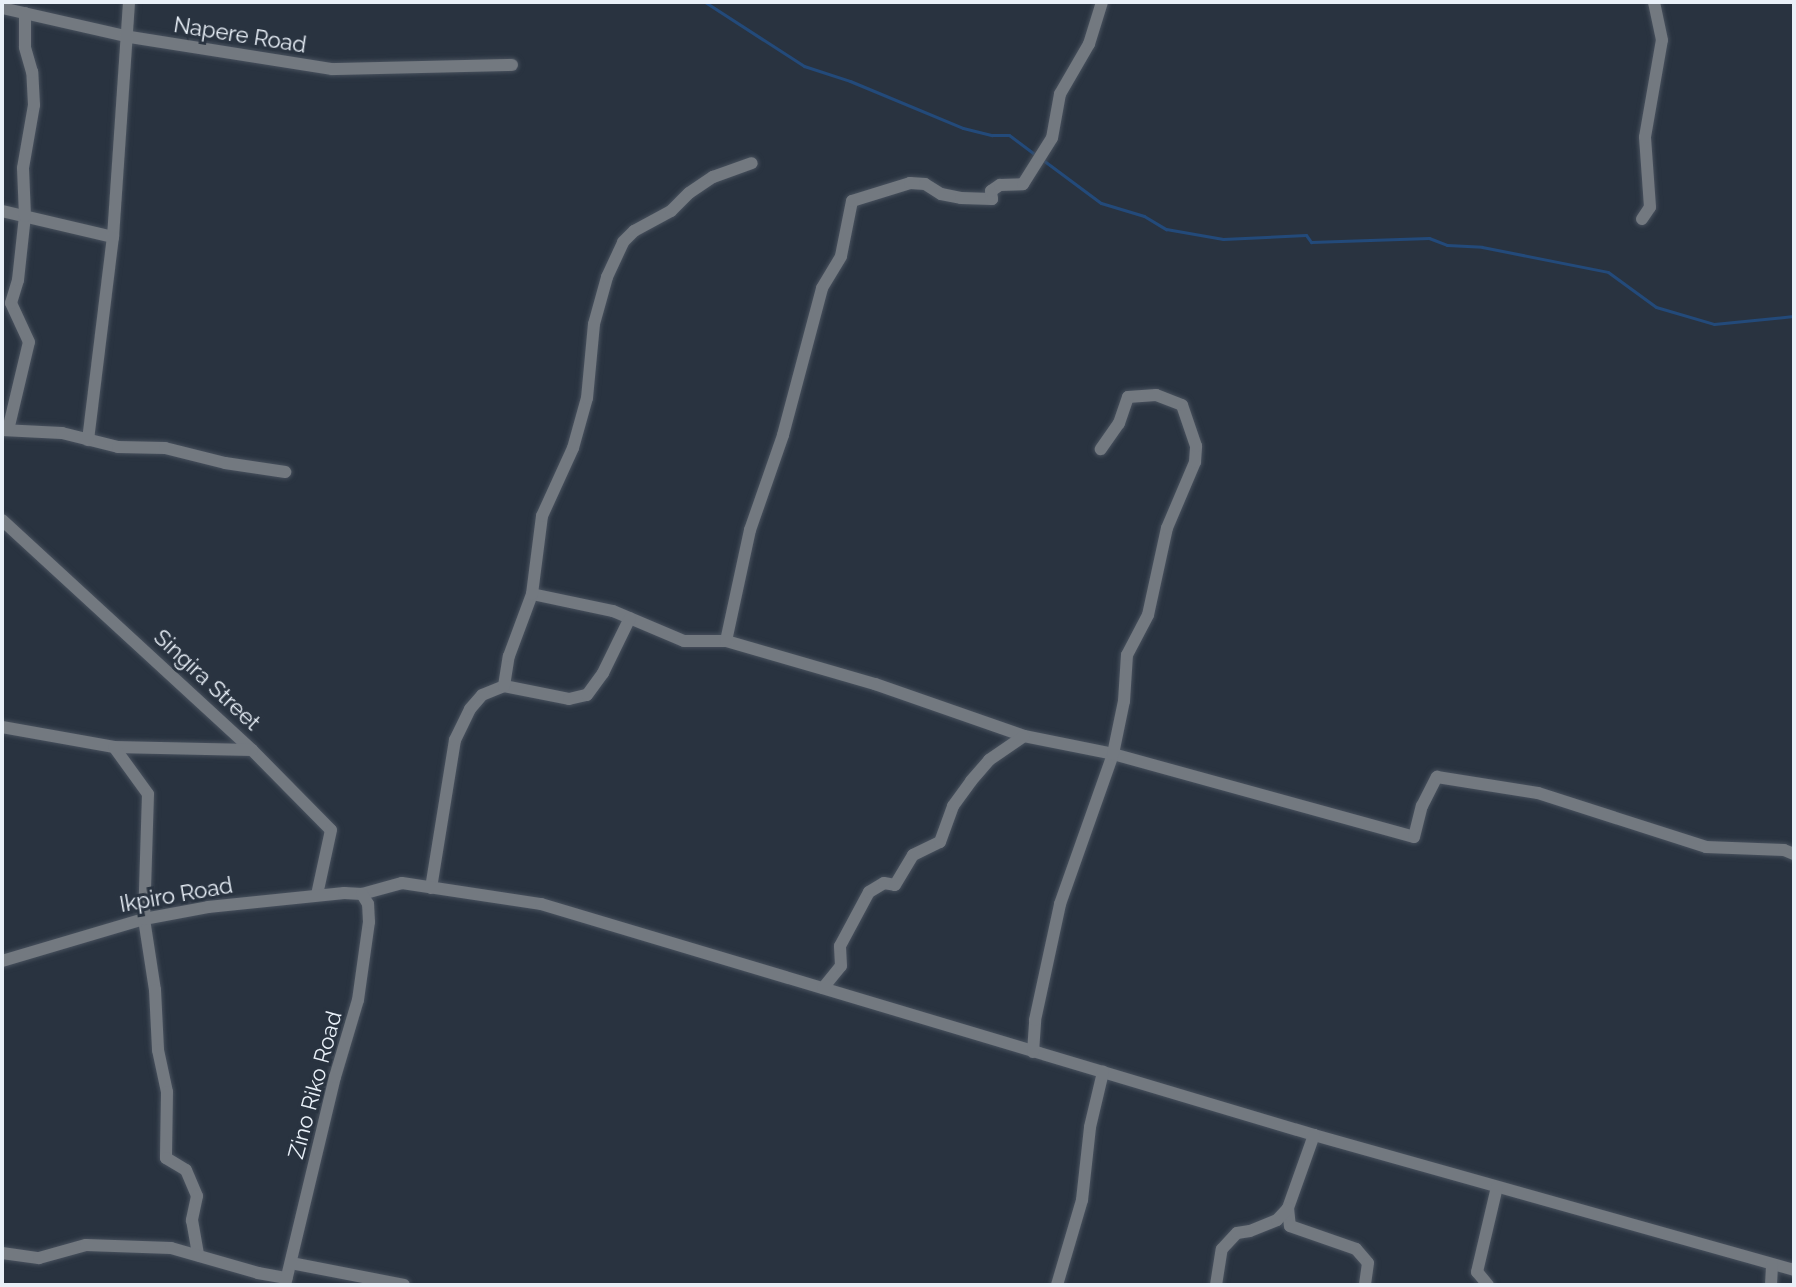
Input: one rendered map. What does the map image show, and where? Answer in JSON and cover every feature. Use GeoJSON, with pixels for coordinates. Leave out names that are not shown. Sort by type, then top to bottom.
{"type":"FeatureCollection","features":[{"type":"Feature","properties":{"kind":"street"},"geometry":{"type":"LineString","coordinates":[[88,440],[113,237],[130,37],[129,2]]}},
{"type":"Feature","properties":{"kind":"street"},"geometry":{"type":"LineString","coordinates":[[726,641],[750,530],[788,421],[822,288],[841,256],[852,201],[910,183],[925,184],[941,194],[961,198],[992,199],[991,191],[1000,185],[1023,184],[1052,138],[1060,94],[1089,44],[1102,2]]}},
{"type":"Feature","properties":{"kind":"street"},"geometry":{"type":"LineString","coordinates":[[1642,219],[1650,207],[1645,137],[1662,40],[1654,2]]}},
{"type":"Feature","properties":{"kind":"street","name":"Napere Road"},"geometry":{"type":"LineString","coordinates":[[2,8],[130,37],[332,69],[512,65]]}},
{"type":"Feature","properties":{"kind":"street"},"geometry":{"type":"LineString","coordinates":[[25,13],[25,47],[32,72],[34,105],[23,168],[25,216],[18,280],[11,303],[29,342],[5,430],[62,433],[118,447],[165,448],[225,463],[285,472]]}},
{"type":"Feature","properties":{"kind":"street"},"geometry":{"type":"LineString","coordinates":[[504,686],[509,656],[532,594],[542,516],[573,448],[587,398],[594,324],[607,277],[618,260],[623,242],[634,231],[671,211],[689,193],[713,177],[752,163]]}},
{"type":"Feature","properties":{"kind":"street"},"geometry":{"type":"LineString","coordinates":[[2,211],[113,237]]}},
{"type":"Feature","properties":{"kind":"street"},"geometry":{"type":"LineString","coordinates":[[1033,1052],[1035,1020],[1060,904],[1113,754],[1124,701],[1127,655],[1148,615],[1167,528],[1195,462],[1196,446],[1182,405],[1156,395],[1128,397],[1119,423],[1101,449]]}},
{"type":"Feature","properties":{"kind":"street","name":"Singira Street"},"geometry":{"type":"LineString","coordinates":[[2,520],[252,750],[331,830],[317,895]]}},
{"type":"Feature","properties":{"kind":"street"},"geometry":{"type":"LineString","coordinates":[[532,594],[630,618],[684,641],[726,641],[875,684],[1024,736],[1113,754],[1414,837],[1422,806],[1437,777],[1538,793],[1706,847],[1784,850],[1794,854]]}},
{"type":"Feature","properties":{"kind":"street"},"geometry":{"type":"LineString","coordinates":[[431,888],[455,740],[470,709],[482,695],[504,686],[569,699],[587,695],[603,673],[630,618]]}},
{"type":"Feature","properties":{"kind":"street"},"geometry":{"type":"LineString","coordinates":[[2,727],[114,747],[252,750]]}},
{"type":"Feature","properties":{"kind":"street"},"geometry":{"type":"LineString","coordinates":[[823,988],[841,966],[840,946],[869,892],[884,883],[895,885],[913,855],[940,842],[953,806],[971,781],[989,760],[1024,736]]}},
{"type":"Feature","properties":{"kind":"street"},"geometry":{"type":"LineString","coordinates":[[114,747],[148,794],[144,919],[155,990],[158,1050],[167,1092],[166,1158],[186,1170],[197,1196],[192,1220],[198,1255]]}},
{"type":"Feature","properties":{"kind":"street","name":"Ikpiro Road"},"geometry":{"type":"LineString","coordinates":[[2,961],[144,919],[208,907],[317,895],[362,894],[402,883],[541,904],[1314,1135],[1794,1270]]}},
{"type":"Feature","properties":{"kind":"street","name":"Zino Riko Road"},"geometry":{"type":"LineString","coordinates":[[286,1281],[335,1077],[358,1000],[369,922],[368,904],[362,894]]}},
{"type":"Feature","properties":{"kind":"street"},"geometry":{"type":"LineString","coordinates":[[1057,1285],[1082,1200],[1090,1127],[1103,1072]]}},
{"type":"Feature","properties":{"kind":"street"},"geometry":{"type":"LineString","coordinates":[[1216,1285],[1222,1249],[1237,1233],[1277,1220],[1288,1208],[1314,1135]]}},
{"type":"Feature","properties":{"kind":"street"},"geometry":{"type":"LineString","coordinates":[[1488,1285],[1477,1272],[1497,1187]]}},
{"type":"Feature","properties":{"kind":"street"},"geometry":{"type":"LineString","coordinates":[[1288,1208],[1290,1226],[1361,1253],[1368,1263],[1365,1285]]}},
{"type":"Feature","properties":{"kind":"street"},"geometry":{"type":"LineString","coordinates":[[2,1253],[39,1258],[86,1245],[171,1248],[286,1281]]}},
{"type":"Feature","properties":{"kind":"street"},"geometry":{"type":"LineString","coordinates":[[291,1263],[404,1285]]}},
{"type":"Feature","properties":{"kind":"street"},"geometry":{"type":"LineString","coordinates":[[1771,1285],[1772,1265]]}},
{"type":"Feature","properties":{"kind":"waterway"},"geometry":{"type":"LineString","coordinates":[[705,2],[804,66],[850,81],[963,128],[992,135],[1009,135],[1037,156]]}},
{"type":"Feature","properties":{"kind":"waterway"},"geometry":{"type":"LineString","coordinates":[[1043,160],[1101,203],[1144,216],[1166,229],[1223,239],[1306,235],[1311,242],[1429,238],[1447,245],[1482,247],[1608,272],[1656,307],[1714,324],[1794,316]]}}]}
